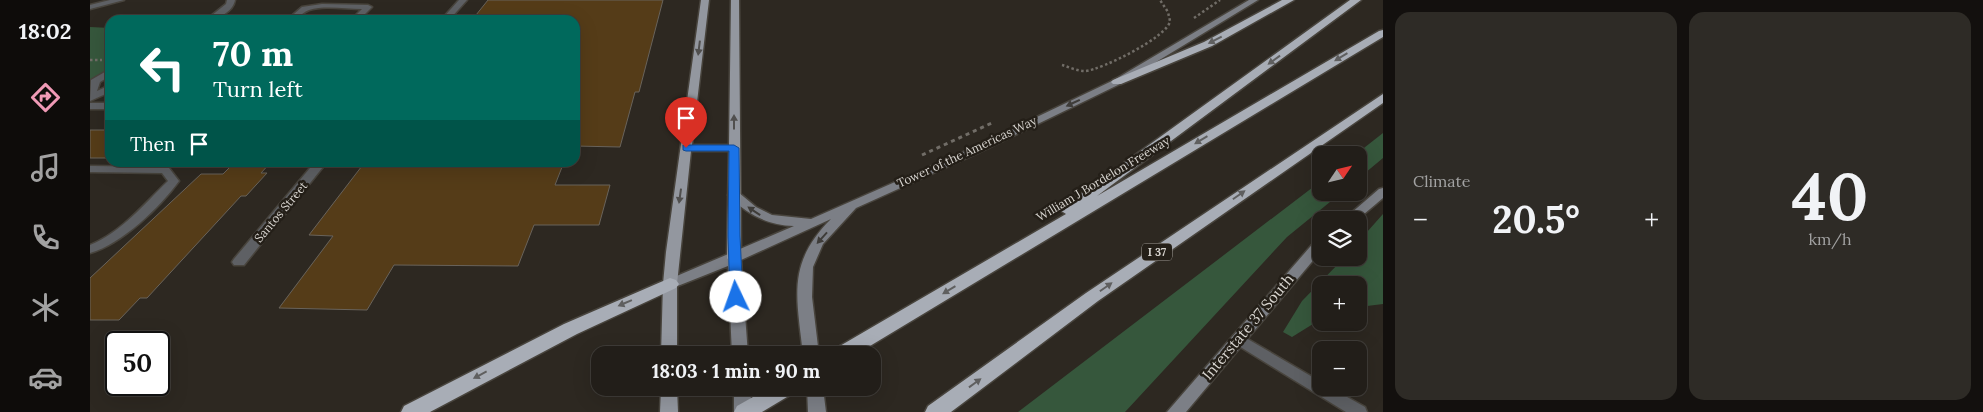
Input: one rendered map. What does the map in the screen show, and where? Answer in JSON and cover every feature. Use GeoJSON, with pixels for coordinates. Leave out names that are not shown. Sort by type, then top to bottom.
{"type":"FeatureCollection","features":[{"type":"Feature","properties":{"kind":"highway"},"geometry":{"type":"LineString","coordinates":[[1117,82],[1208,44],[1289,0]]}},
{"type":"Feature","properties":{"kind":"highway"},"geometry":{"type":"LineString","coordinates":[[991,265],[1356,0]]}},
{"type":"Feature","properties":{"kind":"highway","name":"William J Bordelon Freeway"},"geometry":{"type":"LineString","coordinates":[[855,346],[1383,33]]}},
{"type":"Feature","properties":{"kind":"highway","name":"I 37"},"geometry":{"type":"LineString","coordinates":[[935,412],[1092,297],[1383,98]]}},
{"type":"Feature","properties":{"kind":"highway"},"geometry":{"type":"LineString","coordinates":[[411,412],[552,337],[670,284]]}},
{"type":"Feature","properties":{"kind":"highway"},"geometry":{"type":"LineString","coordinates":[[744,412],[771,396]]}},
{"type":"Feature","properties":{"kind":"main road"},"geometry":{"type":"LineString","coordinates":[[669,346],[670,284],[704,0]]}},
{"type":"Feature","properties":{"kind":"main road"},"geometry":{"type":"LineString","coordinates":[[734,0],[734,258],[739,346]]}},
{"type":"Feature","properties":{"kind":"main road","name":"Tower of the Americas Way"},"geometry":{"type":"LineString","coordinates":[[670,284],[734,258],[974,151],[1117,82],[1254,0]]}},
{"type":"Feature","properties":{"kind":"main road"},"geometry":{"type":"LineString","coordinates":[[686,148],[734,148]]}},
{"type":"Feature","properties":{"kind":"main road"},"geometry":{"type":"LineString","coordinates":[[1360,211],[1383,192]]}},
{"type":"Feature","properties":{"kind":"main road"},"geometry":{"type":"LineString","coordinates":[[734,195],[753,212],[768,219],[788,222],[813,222]]}},
{"type":"Feature","properties":{"kind":"main road"},"geometry":{"type":"LineString","coordinates":[[810,346],[805,293],[805,274],[810,258],[817,242],[856,203]]}},
{"type":"Feature","properties":{"kind":"main road","name":"Interstate 37 South"},"geometry":{"type":"LineString","coordinates":[[1176,412],[1312,253]]}},
{"type":"Feature","properties":{"kind":"main road"},"geometry":{"type":"LineString","coordinates":[[669,396],[669,412]]}},
{"type":"Feature","properties":{"kind":"main road"},"geometry":{"type":"LineString","coordinates":[[743,396],[744,412]]}},
{"type":"Feature","properties":{"kind":"main road"},"geometry":{"type":"LineString","coordinates":[[816,396],[817,412]]}},
{"type":"Feature","properties":{"kind":"street"},"geometry":{"type":"LineString","coordinates":[[90,7],[120,0]]}},
{"type":"Feature","properties":{"kind":"street"},"geometry":{"type":"LineString","coordinates":[[217,15],[230,5],[231,0]]}},
{"type":"Feature","properties":{"kind":"street"},"geometry":{"type":"LineString","coordinates":[[450,15],[463,0]]}},
{"type":"Feature","properties":{"kind":"street"},"geometry":{"type":"LineString","coordinates":[[90,97],[96,80],[105,75]]}},
{"type":"Feature","properties":{"kind":"street"},"geometry":{"type":"LineString","coordinates":[[90,97],[105,90]]}},
{"type":"Feature","properties":{"kind":"street","name":"Santos Street"},"geometry":{"type":"LineString","coordinates":[[240,262],[318,167]]}},
{"type":"Feature","properties":{"kind":"lane"},"geometry":{"type":"LineString","coordinates":[[297,15],[305,9],[313,8],[368,7],[360,15]]}},
{"type":"Feature","properties":{"kind":"lane"},"geometry":{"type":"LineString","coordinates":[[90,106],[105,106]]}},
{"type":"Feature","properties":{"kind":"lane"},"geometry":{"type":"LineString","coordinates":[[90,249],[104,244],[118,235],[174,181],[165,170],[93,171]]}},
{"type":"Feature","properties":{"kind":"lane"},"geometry":{"type":"LineString","coordinates":[[1238,339],[1359,412]]}},
{"type":"Feature","properties":{"kind":"path"},"geometry":{"type":"LineString","coordinates":[[1062,65],[1086,71],[1146,45],[1169,27],[1169,14],[1160,0]]}},
{"type":"Feature","properties":{"kind":"path"},"geometry":{"type":"LineString","coordinates":[[1188,23],[1220,0]]}},
{"type":"Feature","properties":{"kind":"path"},"geometry":{"type":"LineString","coordinates":[[917,157],[997,121]]}},
{"type":"Feature","properties":{"kind":"green space"},"geometry":{"type":"Polygon","coordinates":[[[90,27],[105,28],[105,72],[90,81],[90,27]]]}},
{"type":"Feature","properties":{"kind":"green space"},"geometry":{"type":"Polygon","coordinates":[[[1383,133],[1383,158],[1368,170],[1368,146],[1366,146],[1383,133]]]}},
{"type":"Feature","properties":{"kind":"green space"},"geometry":{"type":"Polygon","coordinates":[[[1312,188],[1312,201],[1331,201],[1319,211],[1312,211],[1312,217],[1287,237],[1125,412],[1018,412],[1312,188]]]}},
{"type":"Feature","properties":{"kind":"green space"},"geometry":{"type":"Polygon","coordinates":[[[1383,214],[1383,304],[1367,306],[1367,276],[1326,276],[1336,266],[1367,266],[1367,232],[1383,214]]]}},
{"type":"Feature","properties":{"kind":"green space"},"geometry":{"type":"Polygon","coordinates":[[[1312,291],[1312,325],[1292,337],[1283,332],[1302,301],[1312,291]]]}},
{"type":"Feature","properties":{"kind":"building"},"geometry":{"type":"Polygon","coordinates":[[[488,0],[663,0],[639,92],[635,92],[620,147],[580,146],[580,15],[476,15],[488,0]]]}},
{"type":"Feature","properties":{"kind":"building"},"geometry":{"type":"Polygon","coordinates":[[[90,130],[105,130],[105,158],[90,158],[90,130]]]}},
{"type":"Feature","properties":{"kind":"building"},"geometry":{"type":"Polygon","coordinates":[[[230,167],[266,167],[261,173],[267,173],[246,196],[241,196],[147,298],[140,298],[119,320],[90,320],[90,278],[201,174],[223,174],[230,167]]]}},
{"type":"Feature","properties":{"kind":"building"},"geometry":{"type":"Polygon","coordinates":[[[361,167],[562,167],[555,185],[610,185],[599,225],[534,225],[518,266],[394,265],[367,310],[279,308],[333,236],[309,235],[361,167]]]}},
{"type":"Feature","properties":{"kind":"route"},"geometry":{"type":"LineString","coordinates":[[686,148],[734,148],[736,297]]}}]}
